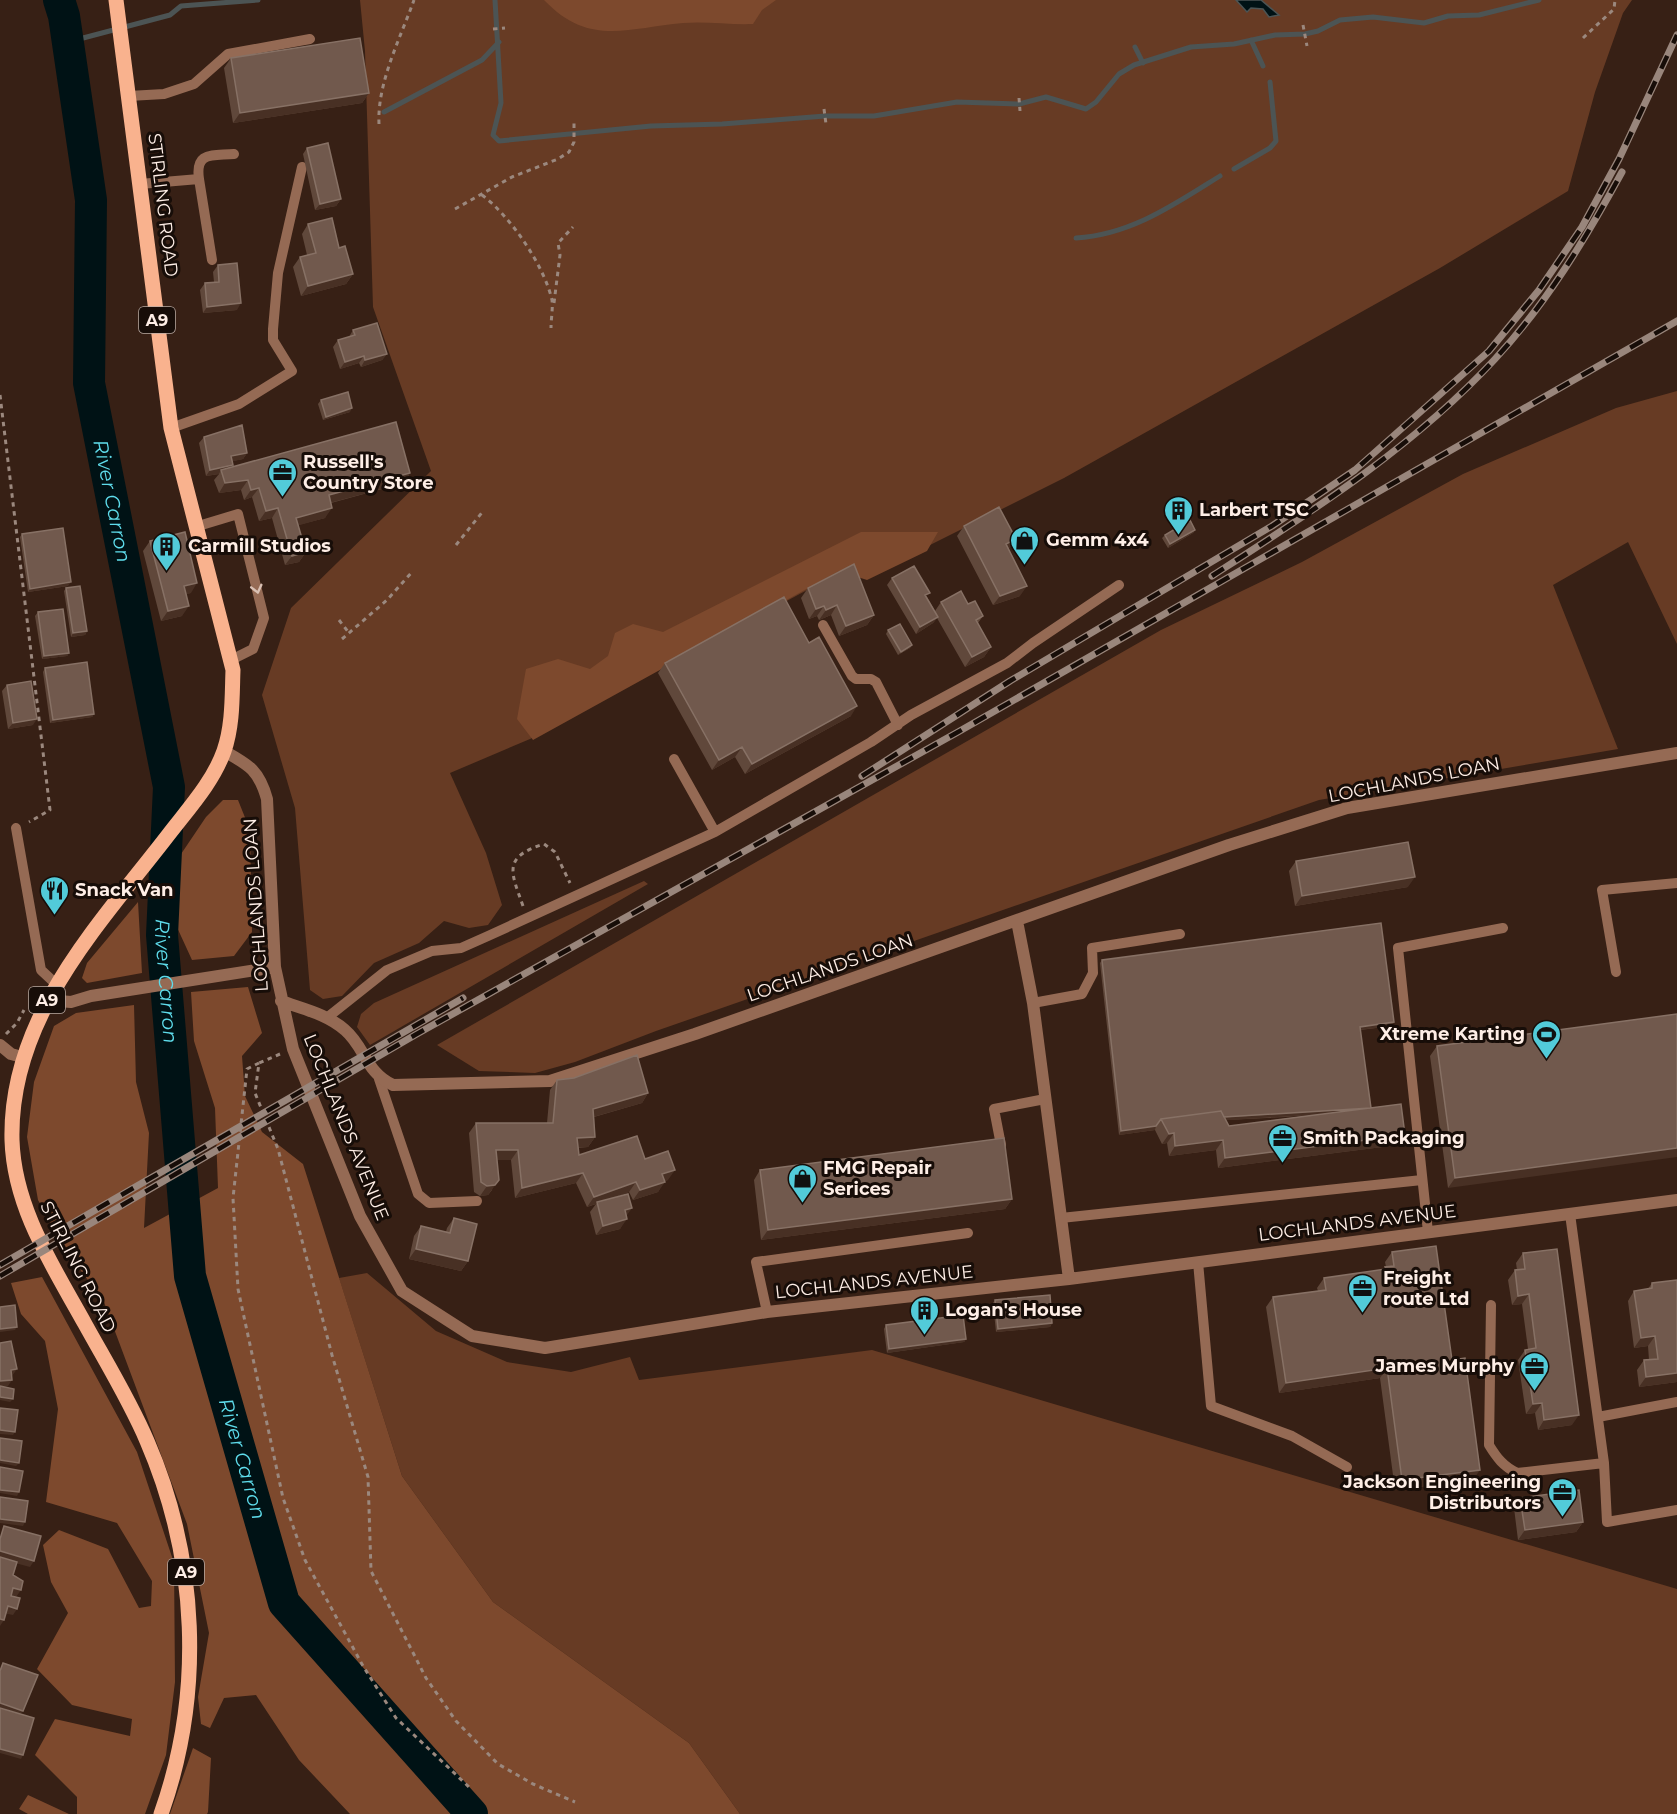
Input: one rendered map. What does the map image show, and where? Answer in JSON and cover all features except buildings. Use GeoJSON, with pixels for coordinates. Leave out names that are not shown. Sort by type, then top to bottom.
{"type":"FeatureCollection","features":[{"type":"Feature","properties":{"kind":"main road","name":"STIRLING ROAD"},"geometry":{"type":"LineString","coordinates":[[116,4],[171,428],[231,660],[232,701],[224,751],[203,789],[112,908],[56,984],[47,1000],[22,1057],[13,1106],[12,1139],[19,1191],[34,1231],[147,1440],[172,1510],[187,1574],[190,1638],[188,1702],[175,1774],[160,1814]]}},
{"type":"Feature","properties":{"kind":"street","name":"LOCHLANDS LOAN"},"geometry":{"type":"LineString","coordinates":[[224,751],[254,769],[262,780],[267,799],[275,968],[281,1002],[328,1017],[347,1031],[379,1079],[393,1085],[550,1081],[706,1030],[1228,845],[1347,808],[1677,753]]}},
{"type":"Feature","properties":{"kind":"street"},"geometry":{"type":"LineString","coordinates":[[1017,921],[1032,1003],[1069,1279]]}},
{"type":"Feature","properties":{"kind":"street"},"geometry":{"type":"LineString","coordinates":[[47,1000],[71,1002],[91,996],[275,968]]}},
{"type":"Feature","properties":{"kind":"street","name":"LOCHLANDS AVENUE"},"geometry":{"type":"LineString","coordinates":[[281,1002],[292,1049],[360,1216],[402,1291],[472,1335],[545,1348],[767,1312],[1069,1279],[1677,1200]]}},
{"type":"Feature","properties":{"kind":"street"},"geometry":{"type":"LineString","coordinates":[[0,1045],[22,1057]]}},
{"type":"Feature","properties":{"kind":"lane"},"geometry":{"type":"LineString","coordinates":[[129,96],[164,94],[194,84],[228,54],[310,39]]}},
{"type":"Feature","properties":{"kind":"lane"},"geometry":{"type":"LineString","coordinates":[[212,260],[197,166],[200,160],[206,157],[234,154]]}},
{"type":"Feature","properties":{"kind":"lane"},"geometry":{"type":"LineString","coordinates":[[171,428],[239,404],[292,371],[273,340],[273,329],[278,273],[302,167]]}},
{"type":"Feature","properties":{"kind":"lane"},"geometry":{"type":"LineString","coordinates":[[140,184],[199,179]]}},
{"type":"Feature","properties":{"kind":"lane"},"geometry":{"type":"LineString","coordinates":[[195,527],[238,514],[264,618],[253,649],[231,660]]}},
{"type":"Feature","properties":{"kind":"lane"},"geometry":{"type":"LineString","coordinates":[[328,1017],[387,970],[432,951],[461,948],[715,832],[898,725],[911,715],[1007,663],[1119,585]]}},
{"type":"Feature","properties":{"kind":"lane"},"geometry":{"type":"LineString","coordinates":[[823,625],[852,676],[856,679],[871,679],[876,682],[898,725]]}},
{"type":"Feature","properties":{"kind":"lane"},"geometry":{"type":"LineString","coordinates":[[674,759],[715,832]]}},
{"type":"Feature","properties":{"kind":"lane"},"geometry":{"type":"LineString","coordinates":[[16,828],[41,970],[56,984]]}},
{"type":"Feature","properties":{"kind":"lane"},"geometry":{"type":"LineString","coordinates":[[1616,972],[1602,890],[1677,883]]}},
{"type":"Feature","properties":{"kind":"lane"},"geometry":{"type":"LineString","coordinates":[[1428,1232],[1398,948],[1503,928]]}},
{"type":"Feature","properties":{"kind":"lane"},"geometry":{"type":"LineString","coordinates":[[1032,1003],[1082,994],[1093,973],[1092,948],[1180,934]]}},
{"type":"Feature","properties":{"kind":"lane"},"geometry":{"type":"LineString","coordinates":[[379,1079],[418,1194],[429,1203],[477,1200]]}},
{"type":"Feature","properties":{"kind":"lane"},"geometry":{"type":"LineString","coordinates":[[1001,1145],[994,1109],[1045,1099]]}},
{"type":"Feature","properties":{"kind":"lane"},"geometry":{"type":"LineString","coordinates":[[1060,1218],[1422,1180]]}},
{"type":"Feature","properties":{"kind":"lane"},"geometry":{"type":"LineString","coordinates":[[1570,1214],[1604,1462],[1606,1522],[1677,1510]]}},
{"type":"Feature","properties":{"kind":"lane"},"geometry":{"type":"LineString","coordinates":[[767,1312],[756,1263],[968,1233]]}},
{"type":"Feature","properties":{"kind":"lane"},"geometry":{"type":"LineString","coordinates":[[1198,1262],[1210,1406],[1292,1436],[1347,1467]]}},
{"type":"Feature","properties":{"kind":"lane"},"geometry":{"type":"LineString","coordinates":[[1491,1305],[1489,1445],[1498,1459],[1504,1466],[1517,1473],[1604,1462]]}},
{"type":"Feature","properties":{"kind":"lane"},"geometry":{"type":"LineString","coordinates":[[1598,1416],[1677,1402]]}},
{"type":"Feature","properties":{"kind":"path"},"geometry":{"type":"LineString","coordinates":[[379,124],[378,108],[382,89],[414,0]]}},
{"type":"Feature","properties":{"kind":"path"},"geometry":{"type":"LineString","coordinates":[[1583,38],[1614,9],[1616,0]]}},
{"type":"Feature","properties":{"kind":"path"},"geometry":{"type":"LineString","coordinates":[[1303,25],[1307,46]]}},
{"type":"Feature","properties":{"kind":"path"},"geometry":{"type":"LineString","coordinates":[[493,29],[505,28]]}},
{"type":"Feature","properties":{"kind":"path"},"geometry":{"type":"LineString","coordinates":[[1019,98],[1020,111]]}},
{"type":"Feature","properties":{"kind":"path"},"geometry":{"type":"LineString","coordinates":[[824,109],[826,124]]}},
{"type":"Feature","properties":{"kind":"path"},"geometry":{"type":"LineString","coordinates":[[455,209],[512,177],[558,159],[569,152],[574,142],[574,121]]}},
{"type":"Feature","properties":{"kind":"path"},"geometry":{"type":"LineString","coordinates":[[482,195],[498,207],[517,232],[545,279],[552,302],[551,328],[560,255],[558,243],[573,227]]}},
{"type":"Feature","properties":{"kind":"path"},"geometry":{"type":"LineString","coordinates":[[0,395],[50,810],[16,828]]}},
{"type":"Feature","properties":{"kind":"path"},"geometry":{"type":"LineString","coordinates":[[456,545],[484,510]]}},
{"type":"Feature","properties":{"kind":"path"},"geometry":{"type":"LineString","coordinates":[[342,639],[387,600],[412,572]]}},
{"type":"Feature","properties":{"kind":"path"},"geometry":{"type":"LineString","coordinates":[[339,620],[349,633]]}},
{"type":"Feature","properties":{"kind":"path"},"geometry":{"type":"LineString","coordinates":[[528,917],[511,873],[513,862],[525,850],[544,844],[555,852],[576,895]]}},
{"type":"Feature","properties":{"kind":"path"},"geometry":{"type":"LineString","coordinates":[[0,1040],[17,1023],[26,1006]]}},
{"type":"Feature","properties":{"kind":"path"},"geometry":{"type":"LineString","coordinates":[[292,1049],[247,1069],[233,1198],[238,1289],[283,1498],[305,1560],[363,1666],[396,1718],[469,1787]]}},
{"type":"Feature","properties":{"kind":"path"},"geometry":{"type":"LineString","coordinates":[[259,1063],[255,1093],[278,1149],[332,1355],[368,1477],[371,1571],[426,1678],[456,1721],[498,1764],[533,1784],[576,1802]]}},
{"type":"Feature","properties":{"kind":"shaded area"},"geometry":{"type":"Polygon","coordinates":[[[360,0],[1632,0],[1623,13],[1595,92],[1568,191],[1440,268],[1064,478],[868,576],[848,568],[530,739],[450,773],[486,853],[502,905],[488,925],[469,928],[444,921],[419,943],[374,963],[342,996],[323,999],[310,990],[295,808],[262,695],[291,608],[431,471],[373,307],[365,51],[360,0]]]}},
{"type":"Feature","properties":{"kind":"shaded area"},"geometry":{"type":"Polygon","coordinates":[[[544,0],[776,0],[762,10],[753,24],[692,23],[609,31],[577,24],[561,15],[544,0]]]}},
{"type":"Feature","properties":{"kind":"shaded area"},"geometry":{"type":"Polygon","coordinates":[[[1236,0],[1261,0],[1279,15],[1269,17],[1263,9],[1251,8],[1247,12],[1236,0]]]}},
{"type":"Feature","properties":{"kind":"shaded area"},"geometry":{"type":"Polygon","coordinates":[[[1677,391],[1677,644],[1628,542],[1553,585],[1618,749],[1319,800],[656,1031],[575,1062],[535,1073],[479,1071],[437,1045],[1161,630],[1302,562],[1463,474],[1616,408],[1677,391]]]}},
{"type":"Feature","properties":{"kind":"shaded area"},"geometry":{"type":"Polygon","coordinates":[[[861,532],[938,532],[927,551],[867,580],[839,571],[533,740],[517,719],[526,669],[558,659],[590,669],[608,656],[615,633],[633,624],[663,632],[861,532]]]}},
{"type":"Feature","properties":{"kind":"shaded area"},"geometry":{"type":"Polygon","coordinates":[[[223,800],[238,800],[250,830],[252,932],[234,956],[192,960],[175,923],[177,860],[206,817],[223,800]]]}},
{"type":"Feature","properties":{"kind":"shaded area"},"geometry":{"type":"Polygon","coordinates":[[[644,881],[648,884],[370,1045],[357,1027],[361,1014],[374,1003],[644,881]]]}},
{"type":"Feature","properties":{"kind":"shaded area"},"geometry":{"type":"Polygon","coordinates":[[[138,902],[142,973],[87,983],[82,978],[87,963],[138,902]]]}},
{"type":"Feature","properties":{"kind":"shaded area"},"geometry":{"type":"Polygon","coordinates":[[[248,987],[262,1033],[242,1056],[245,1096],[262,1132],[303,1164],[402,1476],[493,1602],[689,1743],[740,1814],[350,1814],[299,1760],[256,1695],[224,1698],[210,1728],[201,1724],[198,1697],[209,1633],[187,1524],[104,1302],[65,1249],[38,1200],[27,1137],[34,1082],[54,1026],[76,1013],[134,1005],[136,1082],[149,1133],[144,1228],[218,1188],[215,1108],[194,1041],[191,992],[248,987]]]}},
{"type":"Feature","properties":{"kind":"shaded area"},"geometry":{"type":"Polygon","coordinates":[[[367,1273],[436,1331],[507,1362],[571,1372],[630,1357],[639,1380],[872,1350],[1677,1589],[1677,1814],[740,1814],[689,1743],[493,1602],[402,1476],[339,1278],[367,1273]]]}},
{"type":"Feature","properties":{"kind":"shaded area"},"geometry":{"type":"Polygon","coordinates":[[[42,1277],[137,1452],[174,1563],[175,1682],[166,1755],[145,1814],[77,1814],[77,1797],[35,1755],[55,1719],[130,1736],[132,1719],[72,1705],[37,1669],[68,1613],[51,1582],[43,1545],[59,1530],[108,1549],[139,1608],[151,1606],[152,1581],[117,1523],[46,1502],[58,1409],[45,1341],[21,1314],[11,1283],[42,1277]]]}},
{"type":"Feature","properties":{"kind":"shaded area"},"geometry":{"type":"Polygon","coordinates":[[[193,1748],[211,1758],[208,1812],[207,1814],[170,1814],[193,1748]]]}},
{"type":"Feature","properties":{"kind":"shaded area"},"geometry":{"type":"Polygon","coordinates":[[[28,1795],[69,1814],[28,1814],[19,1809],[28,1795]]]}},
{"type":"Feature","properties":{"kind":"waterway","name":"River Carron"},"geometry":{"type":"LineString","coordinates":[[59,0],[64,16],[91,200],[89,383],[169,787],[162,935],[190,1276],[284,1603],[472,1814]]}},
{"type":"Feature","properties":{"kind":"waterway"},"geometry":{"type":"LineString","coordinates":[[68,42],[170,15],[181,6],[258,0]]}},
{"type":"Feature","properties":{"kind":"waterway"},"geometry":{"type":"LineString","coordinates":[[495,0],[501,103],[493,135],[499,141],[651,126],[722,124],[825,116],[874,116],[957,102],[1019,104],[1046,97],[1086,109],[1096,102],[1119,74],[1134,65],[1191,47],[1234,44],[1275,35],[1305,34],[1318,31],[1340,20],[1373,17],[1424,23],[1448,16],[1479,15],[1539,0]]}},
{"type":"Feature","properties":{"kind":"waterway"},"geometry":{"type":"LineString","coordinates":[[1251,40],[1263,66]]}},
{"type":"Feature","properties":{"kind":"waterway"},"geometry":{"type":"LineString","coordinates":[[384,112],[482,60],[499,42]]}},
{"type":"Feature","properties":{"kind":"waterway"},"geometry":{"type":"LineString","coordinates":[[1135,47],[1143,63]]}},
{"type":"Feature","properties":{"kind":"waterway"},"geometry":{"type":"LineString","coordinates":[[1234,169],[1270,148],[1276,141],[1270,82]]}},
{"type":"Feature","properties":{"kind":"waterway"},"geometry":{"type":"LineString","coordinates":[[1076,238],[1096,236],[1134,224],[1169,207],[1220,176]]}},
{"type":"Feature","properties":{"kind":"railway"},"geometry":{"type":"LineString","coordinates":[[862,776],[1010,681],[1272,526],[1355,470],[1489,351],[1539,290],[1582,227],[1619,159],[1677,35]]}},
{"type":"Feature","properties":{"kind":"railway"},"geometry":{"type":"LineString","coordinates":[[1212,576],[1360,476],[1431,421],[1464,391],[1514,338],[1549,293],[1622,172]]}},
{"type":"Feature","properties":{"kind":"railway"},"geometry":{"type":"LineString","coordinates":[[0,1276],[415,1035],[958,732],[1677,321]]}},
{"type":"Feature","properties":{"kind":"railway"},"geometry":{"type":"LineString","coordinates":[[0,1265],[463,998]]}},
{"type":"Feature","properties":{"kind":"place","name":"Russell's Country Store"},"geometry":{"type":"Point","coordinates":[282,498]}},
{"type":"Feature","properties":{"kind":"place","name":"Larbert TSC"},"geometry":{"type":"Point","coordinates":[1178,536]}},
{"type":"Feature","properties":{"kind":"place","name":"Gemm 4x4"},"geometry":{"type":"Point","coordinates":[1025,566]}},
{"type":"Feature","properties":{"kind":"place","name":"Carmill Studios"},"geometry":{"type":"Point","coordinates":[167,572]}},
{"type":"Feature","properties":{"kind":"place","name":"Snack Van"},"geometry":{"type":"Point","coordinates":[54,916]}},
{"type":"Feature","properties":{"kind":"place","name":"Xtreme Karting"},"geometry":{"type":"Point","coordinates":[1546,1060]}},
{"type":"Feature","properties":{"kind":"place","name":"Smith Packaging"},"geometry":{"type":"Point","coordinates":[1282,1164]}},
{"type":"Feature","properties":{"kind":"place","name":"FMG Repair Serices"},"geometry":{"type":"Point","coordinates":[802,1204]}},
{"type":"Feature","properties":{"kind":"place","name":"Freight route Ltd"},"geometry":{"type":"Point","coordinates":[1362,1314]}},
{"type":"Feature","properties":{"kind":"place","name":"Logan's House"},"geometry":{"type":"Point","coordinates":[924,1336]}},
{"type":"Feature","properties":{"kind":"place","name":"James Murphy"},"geometry":{"type":"Point","coordinates":[1535,1392]}},
{"type":"Feature","properties":{"kind":"place","name":"Jackson Engineering Distributors"},"geometry":{"type":"Point","coordinates":[1562,1518]}}]}
